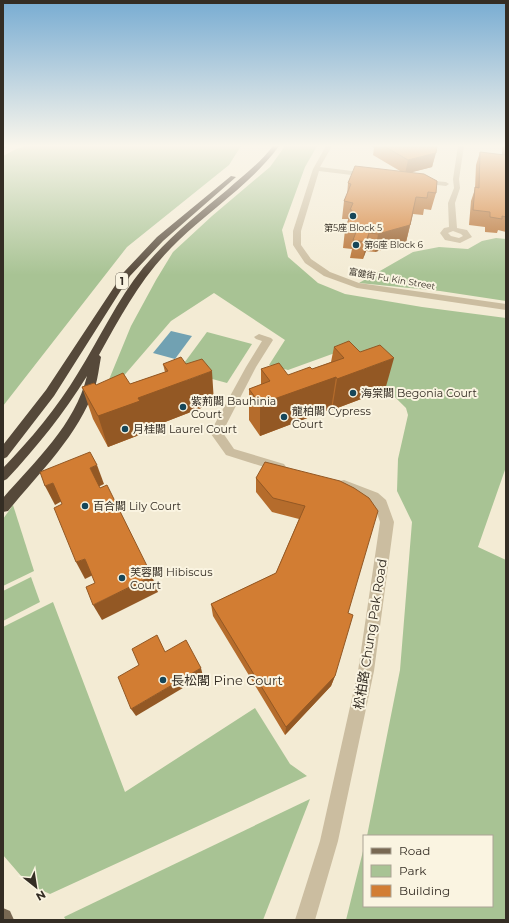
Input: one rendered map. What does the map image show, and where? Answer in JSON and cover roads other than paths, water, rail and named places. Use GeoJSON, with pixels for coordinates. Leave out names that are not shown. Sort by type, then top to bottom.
{"type":"FeatureCollection","features":[{"type":"Feature","properties":{"kind":"highway","name":"1"},"geometry":{"type":"LineString","coordinates":[[3,454],[50,394],[114,292],[127,274],[160,239],[219,189]]}},
{"type":"Feature","properties":{"kind":"highway","name":"1"},"geometry":{"type":"LineString","coordinates":[[3,476],[35,440],[56,413],[79,379],[135,285],[156,259],[188,227],[232,189]]}},
{"type":"Feature","properties":{"kind":"highway"},"geometry":{"type":"LineString","coordinates":[[3,507],[73,420],[89,388],[97,349]]}},
{"type":"Feature","properties":{"kind":"street","name":"富健街 Fu Kin Street"},"geometry":{"type":"LineString","coordinates":[[310,189],[296,238],[300,250],[308,261],[320,270],[337,279],[357,285],[506,308]]}},
{"type":"Feature","properties":{"kind":"street"},"geometry":{"type":"LineString","coordinates":[[446,189],[452,199]]}},
{"type":"Feature","properties":{"kind":"street"},"geometry":{"type":"LineString","coordinates":[[453,229],[451,220],[452,199],[457,192],[457,189]]}},
{"type":"Feature","properties":{"kind":"street"},"geometry":{"type":"LineString","coordinates":[[259,337],[268,340],[251,367],[218,429],[217,434],[230,452],[294,471]]}},
{"type":"Feature","properties":{"kind":"street","name":"松柏路 Chung Pak Road"},"geometry":{"type":"LineString","coordinates":[[305,920],[329,841],[366,671],[387,522],[381,504],[374,497],[346,485],[331,481]]}},
{"type":"Feature","properties":{"kind":"water"},"geometry":{"type":"Polygon","coordinates":[[[171,331],[192,336],[175,359],[153,353],[171,331]]]}},
{"type":"Feature","properties":{"kind":"place","name":"第5座 Block 5"},"geometry":{"type":"Point","coordinates":[353,216]}},
{"type":"Feature","properties":{"kind":"place","name":"第6座 Block 6"},"geometry":{"type":"Point","coordinates":[356,245]}},
{"type":"Feature","properties":{"kind":"place","name":"海棠閣 Begonia Court"},"geometry":{"type":"Point","coordinates":[353,393]}},
{"type":"Feature","properties":{"kind":"place","name":"紫荊閣 Bauhinia Court"},"geometry":{"type":"Point","coordinates":[183,407]}},
{"type":"Feature","properties":{"kind":"place","name":"龍柏閣 Cypress Court"},"geometry":{"type":"Point","coordinates":[284,417]}},
{"type":"Feature","properties":{"kind":"place","name":"月桂閣 Laurel Court"},"geometry":{"type":"Point","coordinates":[125,429]}},
{"type":"Feature","properties":{"kind":"place","name":"百合閣 Lily Court"},"geometry":{"type":"Point","coordinates":[85,506]}},
{"type":"Feature","properties":{"kind":"place","name":"芙蓉閣 Hibiscus Court"},"geometry":{"type":"Point","coordinates":[122,578]}},
{"type":"Feature","properties":{"kind":"place","name":"長松閣 Pine Court"},"geometry":{"type":"Point","coordinates":[163,680]}}]}
